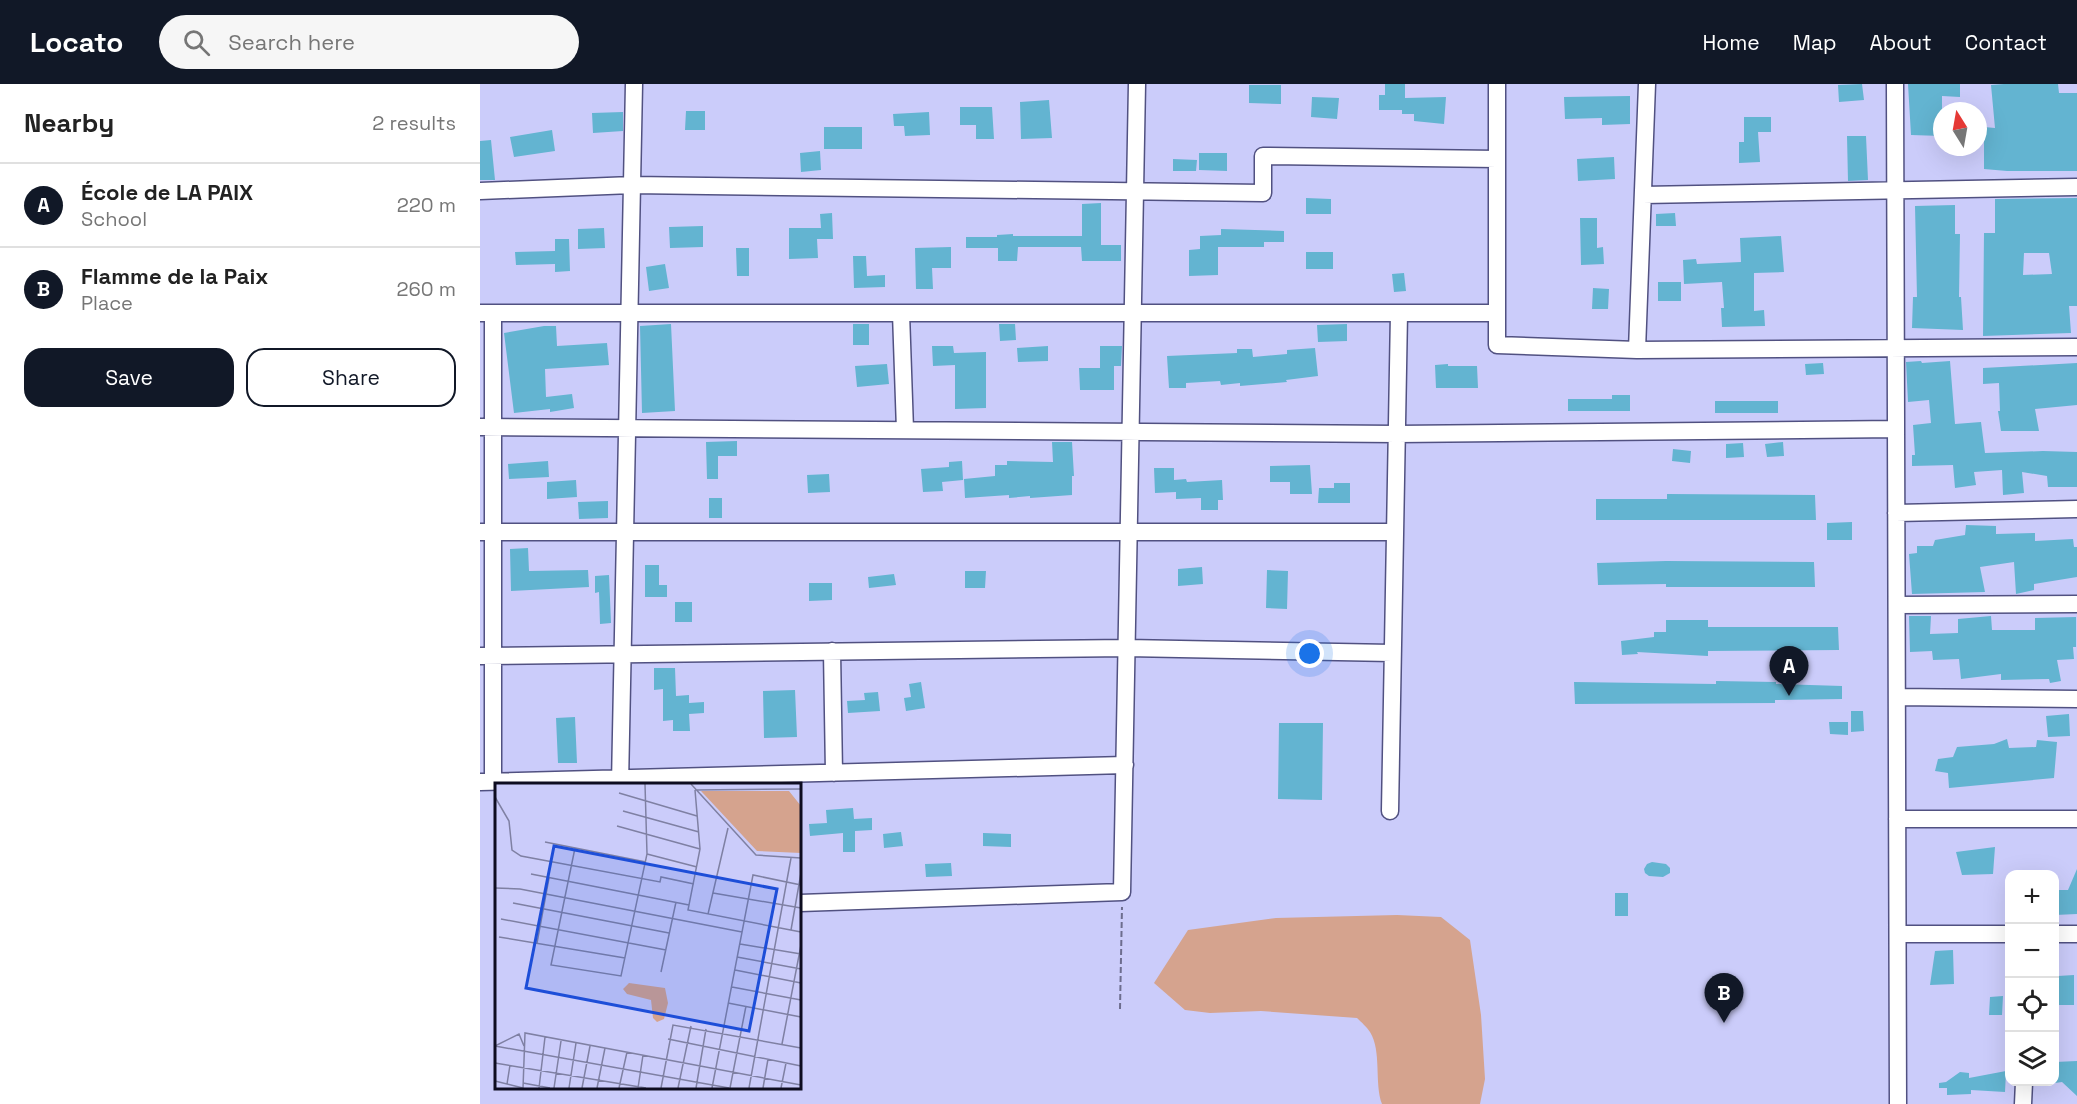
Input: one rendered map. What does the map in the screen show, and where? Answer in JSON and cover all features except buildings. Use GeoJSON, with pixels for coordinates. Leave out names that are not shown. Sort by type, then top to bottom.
{"type":"FeatureCollection","features":[{"type":"Feature","properties":{"kind":"street"},"geometry":{"type":"LineString","coordinates":[[620,781],[634,84]]}},
{"type":"Feature","properties":{"kind":"street"},"geometry":{"type":"LineString","coordinates":[[801,903],[1122,892],[1137,84]]}},
{"type":"Feature","properties":{"kind":"street"},"geometry":{"type":"LineString","coordinates":[[1497,84],[1497,345],[1637,350],[2077,348]]}},
{"type":"Feature","properties":{"kind":"street"},"geometry":{"type":"LineString","coordinates":[[1637,350],[1647,84]]}},
{"type":"Feature","properties":{"kind":"street"},"geometry":{"type":"LineString","coordinates":[[1895,84],[1898,1104]]}},
{"type":"Feature","properties":{"kind":"street"},"geometry":{"type":"LineString","coordinates":[[480,191],[632,185],[1263,193],[1263,156],[1497,159]]}},
{"type":"Feature","properties":{"kind":"street"},"geometry":{"type":"LineString","coordinates":[[1643,195],[2077,187]]}},
{"type":"Feature","properties":{"kind":"street"},"geometry":{"type":"LineString","coordinates":[[1125,765],[620,781],[487,781],[487,313],[1497,313]]}},
{"type":"Feature","properties":{"kind":"street"},"geometry":{"type":"LineString","coordinates":[[902,313],[905,430]]}},
{"type":"Feature","properties":{"kind":"street"},"geometry":{"type":"LineString","coordinates":[[1389,811],[1399,313]]}},
{"type":"Feature","properties":{"kind":"street"},"geometry":{"type":"LineString","coordinates":[[487,427],[1397,434],[1896,429]]}},
{"type":"Feature","properties":{"kind":"street"},"geometry":{"type":"LineString","coordinates":[[1896,513],[2077,509]]}},
{"type":"Feature","properties":{"kind":"street"},"geometry":{"type":"LineString","coordinates":[[487,531],[1395,531]]}},
{"type":"Feature","properties":{"kind":"street"},"geometry":{"type":"LineString","coordinates":[[1897,604],[2077,604]]}},
{"type":"Feature","properties":{"kind":"street"},"geometry":{"type":"LineString","coordinates":[[487,656],[1127,648],[1392,652]]}},
{"type":"Feature","properties":{"kind":"street"},"geometry":{"type":"LineString","coordinates":[[832,651],[834,773]]}},
{"type":"Feature","properties":{"kind":"street"},"geometry":{"type":"LineString","coordinates":[[1897,697],[2077,699]]}},
{"type":"Feature","properties":{"kind":"street"},"geometry":{"type":"LineString","coordinates":[[1897,819],[2077,819]]}},
{"type":"Feature","properties":{"kind":"street"},"geometry":{"type":"LineString","coordinates":[[1898,934],[2005,934]]}},
{"type":"Feature","properties":{"kind":"street"},"geometry":{"type":"LineString","coordinates":[[2059,934],[2077,934]]}},
{"type":"Feature","properties":{"kind":"street"},"geometry":{"type":"LineString","coordinates":[[2023,1104],[2024,1086]]}},
{"type":"Feature","properties":{"kind":"path"},"geometry":{"type":"LineString","coordinates":[[1120,1008],[1122,892]]}},
{"type":"Feature","properties":{"kind":"shaded area"},"geometry":{"type":"Polygon","coordinates":[[[1397,915],[1441,917],[1470,940],[1481,1015],[1485,1079],[1480,1104],[1382,1104],[1378,1087],[1374,1040],[1369,1030],[1357,1018],[1261,1011],[1210,1013],[1185,1010],[1154,983],[1188,930],[1276,918],[1397,915]]]}},
{"type":"Feature","properties":{"kind":"place","name":"École de LA PAIX"},"geometry":{"type":"Point","coordinates":[1789,696]}},
{"type":"Feature","properties":{"kind":"place","name":"Flamme de la Paix"},"geometry":{"type":"Point","coordinates":[1724,1023]}}]}
